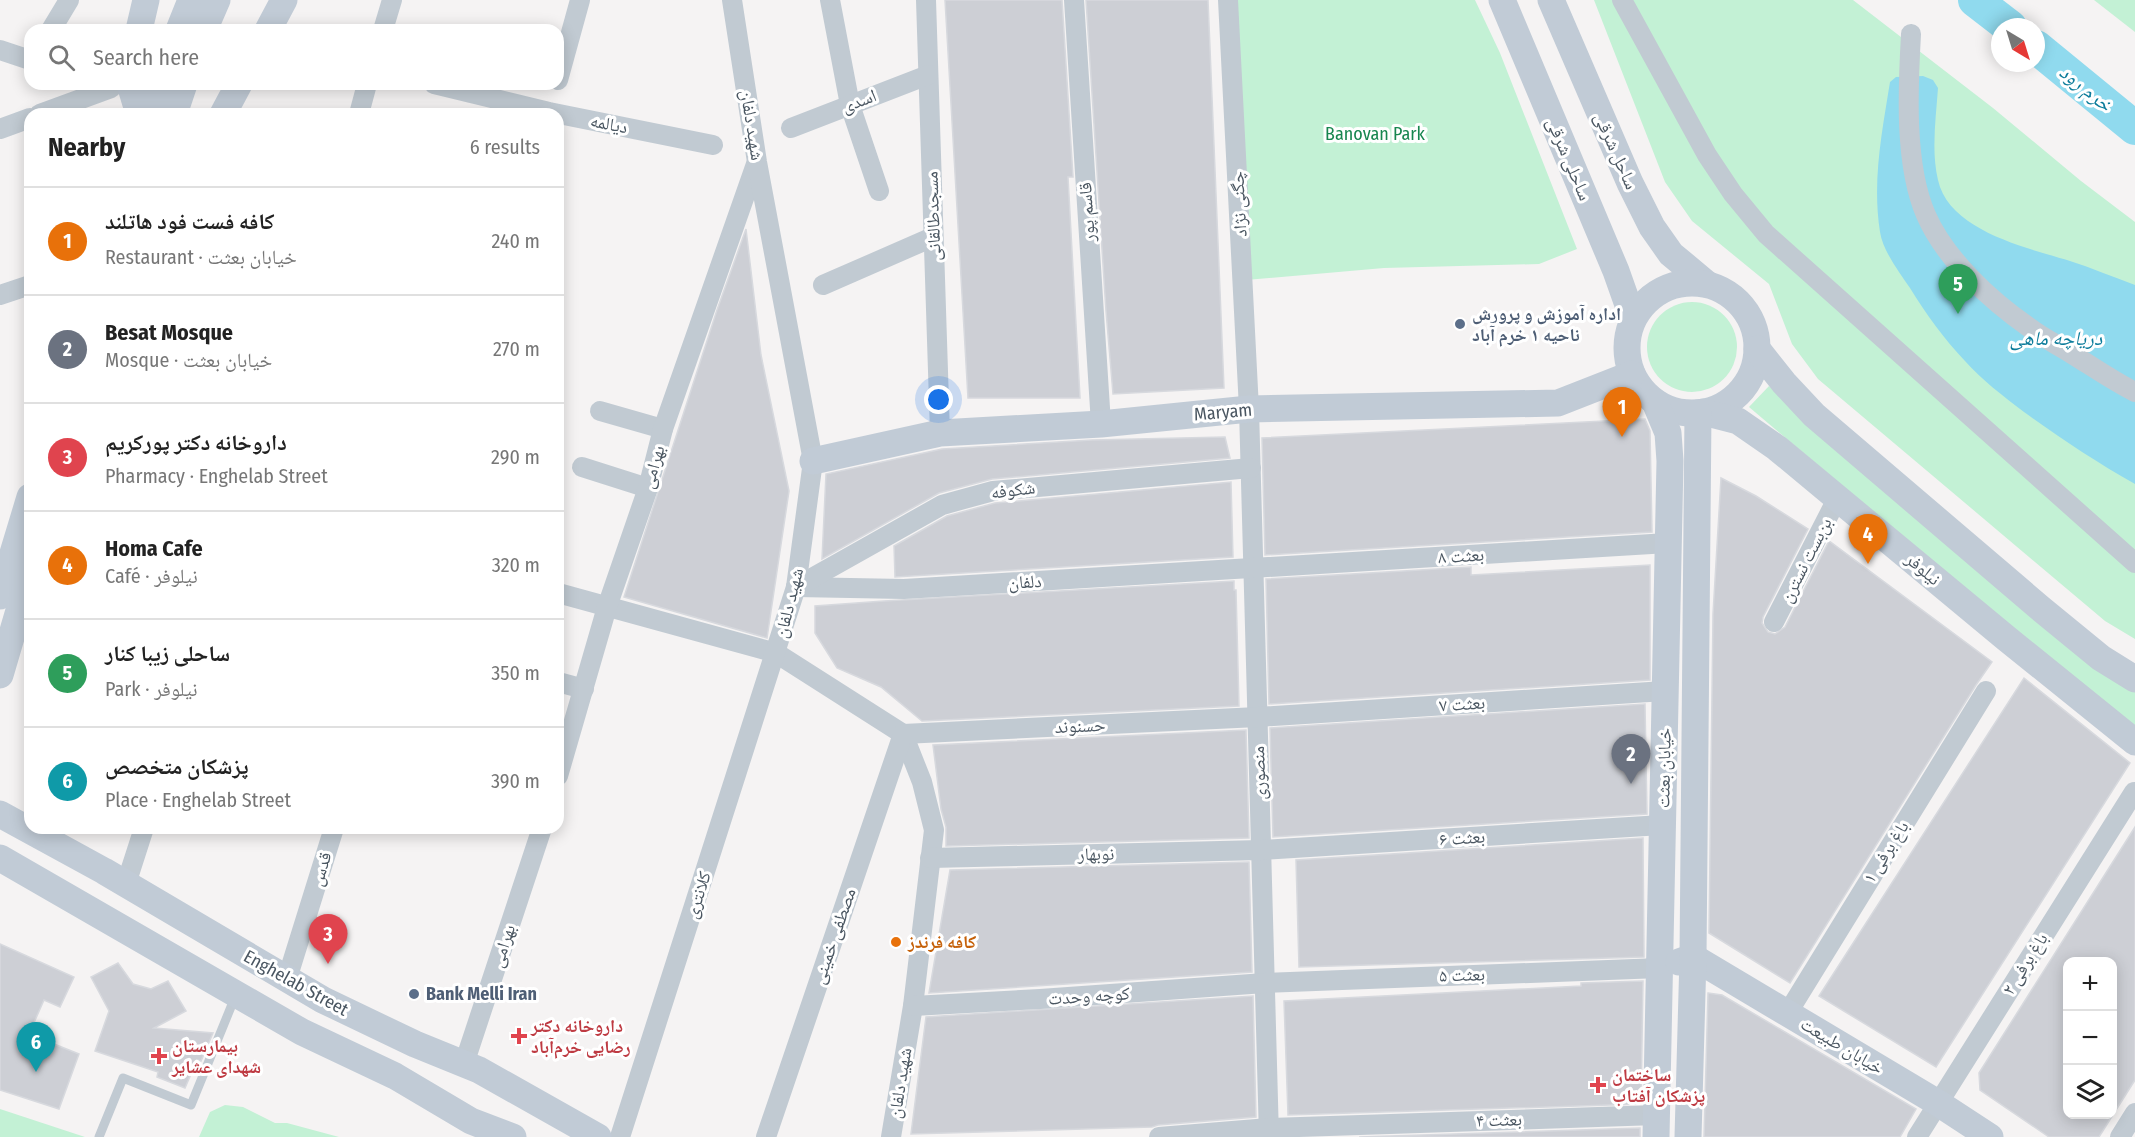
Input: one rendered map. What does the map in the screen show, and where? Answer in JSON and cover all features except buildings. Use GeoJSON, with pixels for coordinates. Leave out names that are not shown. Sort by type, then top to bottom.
{"type":"FeatureCollection","features":[{"type":"Feature","properties":{"kind":"main road"},"geometry":{"type":"LineString","coordinates":[[141,24],[146,0]]}},
{"type":"Feature","properties":{"kind":"main road"},"geometry":{"type":"LineString","coordinates":[[181,24],[191,0]]}},
{"type":"Feature","properties":{"kind":"main road"},"geometry":{"type":"LineString","coordinates":[[207,24],[217,0]]}},
{"type":"Feature","properties":{"kind":"main road"},"geometry":{"type":"LineString","coordinates":[[271,24],[284,0]]}},
{"type":"Feature","properties":{"kind":"main road","name":"ساحلی شرقی"},"geometry":{"type":"LineString","coordinates":[[1502,0],[1616,271],[1633,319]]}},
{"type":"Feature","properties":{"kind":"main road","name":"ساحل شرقی"},"geometry":{"type":"LineString","coordinates":[[1551,0],[1630,183],[1652,227],[1671,254],[1707,284]]}},
{"type":"Feature","properties":{"kind":"main road"},"geometry":{"type":"LineString","coordinates":[[117,90],[134,108]]}},
{"type":"Feature","properties":{"kind":"main road"},"geometry":{"type":"LineString","coordinates":[[153,108],[159,90]]}},
{"type":"Feature","properties":{"kind":"main road"},"geometry":{"type":"LineString","coordinates":[[176,108],[182,90]]}},
{"type":"Feature","properties":{"kind":"main road"},"geometry":{"type":"LineString","coordinates":[[227,108],[236,90]]}},
{"type":"Feature","properties":{"kind":"main road"},"geometry":{"type":"LineString","coordinates":[[1685,283],[1707,284],[1726,292],[1742,305],[1753,324],[1757,349],[1755,363],[1748,382],[1735,397],[1718,408],[1701,412],[1668,409],[1641,390],[1632,374],[1627,356],[1627,337],[1633,319],[1646,301],[1663,289],[1685,283]]}},
{"type":"Feature","properties":{"kind":"main road"},"geometry":{"type":"LineString","coordinates":[[1757,349],[1814,415],[2040,608],[2102,658],[2135,679]]}},
{"type":"Feature","properties":{"kind":"main road","name":"Maryam"},"geometry":{"type":"LineString","coordinates":[[813,461],[940,433],[1101,424],[1250,409],[1558,403],[1632,374]]}},
{"type":"Feature","properties":{"kind":"main road","name":"خیابان بعثت"},"geometry":{"type":"LineString","coordinates":[[1655,402],[1668,433],[1669,452],[1657,1126]]}},
{"type":"Feature","properties":{"kind":"main road","name":"نیلوفر"},"geometry":{"type":"LineString","coordinates":[[1701,412],[1738,421],[1777,448],[2015,646],[2135,742]]}},
{"type":"Feature","properties":{"kind":"main road","name":"خیابان بعثت"},"geometry":{"type":"LineString","coordinates":[[1688,1137],[1701,412]]}},
{"type":"Feature","properties":{"kind":"main road"},"geometry":{"type":"LineString","coordinates":[[0,675],[17,605],[24,547]]}},
{"type":"Feature","properties":{"kind":"main road"},"geometry":{"type":"LineString","coordinates":[[17,605],[24,588]]}},
{"type":"Feature","properties":{"kind":"main road","name":"Enghelab Street"},"geometry":{"type":"LineString","coordinates":[[0,814],[24,827]]}},
{"type":"Feature","properties":{"kind":"main road","name":"Enghelab Street"},"geometry":{"type":"LineString","coordinates":[[36,834],[287,979],[354,1015],[478,1070],[598,1137]]}},
{"type":"Feature","properties":{"kind":"main road","name":"Enghelab Street"},"geometry":{"type":"LineString","coordinates":[[0,858],[303,1032],[395,1076],[468,1129],[513,1137]]}},
{"type":"Feature","properties":{"kind":"main road"},"geometry":{"type":"LineString","coordinates":[[1660,968],[1693,957]]}},
{"type":"Feature","properties":{"kind":"main road","name":"خیابان طبیعت"},"geometry":{"type":"LineString","coordinates":[[1693,957],[1938,1103],[1989,1137]]}},
{"type":"Feature","properties":{"kind":"main road"},"geometry":{"type":"LineString","coordinates":[[339,1049],[354,1015]]}},
{"type":"Feature","properties":{"kind":"street"},"geometry":{"type":"LineString","coordinates":[[55,24],[69,0]]}},
{"type":"Feature","properties":{"kind":"street"},"geometry":{"type":"LineString","coordinates":[[385,24],[392,0]]}},
{"type":"Feature","properties":{"kind":"street"},"geometry":{"type":"LineString","coordinates":[[564,57],[580,0]]}},
{"type":"Feature","properties":{"kind":"street","name":"شهید دلفان"},"geometry":{"type":"LineString","coordinates":[[732,0],[757,162],[813,461],[796,587],[776,653],[903,734],[922,782],[934,830],[913,1006],[891,1137]]}},
{"type":"Feature","properties":{"kind":"street"},"geometry":{"type":"LineString","coordinates":[[830,0],[850,105],[879,191]]}},
{"type":"Feature","properties":{"kind":"street","name":"مسجدطالقانی"},"geometry":{"type":"LineString","coordinates":[[926,0],[940,433]]}},
{"type":"Feature","properties":{"kind":"street","name":"قاسم پور"},"geometry":{"type":"LineString","coordinates":[[1074,0],[1101,424]]}},
{"type":"Feature","properties":{"kind":"street","name":"چگنی نژاد"},"geometry":{"type":"LineString","coordinates":[[1228,0],[1250,409]]}},
{"type":"Feature","properties":{"kind":"street"},"geometry":{"type":"LineString","coordinates":[[1623,0],[1707,155],[1733,194],[1766,234],[2135,563]]}},
{"type":"Feature","properties":{"kind":"street"},"geometry":{"type":"LineString","coordinates":[[1911,34],[1910,133],[1917,186],[1926,214],[1953,258],[1981,288],[2029,328],[2135,392]]}},
{"type":"Feature","properties":{"kind":"street"},"geometry":{"type":"LineString","coordinates":[[0,50],[24,58]]}},
{"type":"Feature","properties":{"kind":"street","name":"اسدی"},"geometry":{"type":"LineString","coordinates":[[791,128],[928,75]]}},
{"type":"Feature","properties":{"kind":"street"},"geometry":{"type":"LineString","coordinates":[[55,108],[100,90]]}},
{"type":"Feature","properties":{"kind":"street"},"geometry":{"type":"LineString","coordinates":[[361,108],[365,90]]}},
{"type":"Feature","properties":{"kind":"street","name":"دیالمه"},"geometry":{"type":"LineString","coordinates":[[458,90],[529,108]]}},
{"type":"Feature","properties":{"kind":"street"},"geometry":{"type":"LineString","coordinates":[[550,108],[555,90]]}},
{"type":"Feature","properties":{"kind":"street","name":"دیالمه"},"geometry":{"type":"LineString","coordinates":[[564,116],[713,145]]}},
{"type":"Feature","properties":{"kind":"street"},"geometry":{"type":"LineString","coordinates":[[0,129],[24,120]]}},
{"type":"Feature","properties":{"kind":"street","name":"بهرامی"},"geometry":{"type":"LineString","coordinates":[[564,756],[607,606],[648,488],[663,429],[757,162]]}},
{"type":"Feature","properties":{"kind":"street"},"geometry":{"type":"LineString","coordinates":[[823,285],[933,237]]}},
{"type":"Feature","properties":{"kind":"street"},"geometry":{"type":"LineString","coordinates":[[0,295],[24,287]]}},
{"type":"Feature","properties":{"kind":"street","name":"منصوری"},"geometry":{"type":"LineString","coordinates":[[1250,409],[1269,1132]]}},
{"type":"Feature","properties":{"kind":"street"},"geometry":{"type":"LineString","coordinates":[[600,411],[663,429]]}},
{"type":"Feature","properties":{"kind":"street"},"geometry":{"type":"LineString","coordinates":[[582,467],[648,488]]}},
{"type":"Feature","properties":{"kind":"street","name":"شکوفه"},"geometry":{"type":"LineString","coordinates":[[796,587],[942,505],[993,491],[1251,468]]}},
{"type":"Feature","properties":{"kind":"street","name":"بن‌بست نسترن"},"geometry":{"type":"LineString","coordinates":[[1774,622],[1838,497]]}},
{"type":"Feature","properties":{"kind":"street","name":"بعثت ۸"},"geometry":{"type":"LineString","coordinates":[[1254,568],[1668,543]]}},
{"type":"Feature","properties":{"kind":"street","name":"دلفان"},"geometry":{"type":"LineString","coordinates":[[796,587],[904,589],[1254,568]]}},
{"type":"Feature","properties":{"kind":"street"},"geometry":{"type":"LineString","coordinates":[[564,595],[776,653]]}},
{"type":"Feature","properties":{"kind":"street","name":"کلانتری"},"geometry":{"type":"LineString","coordinates":[[620,1137],[776,653]]}},
{"type":"Feature","properties":{"kind":"street"},"geometry":{"type":"LineString","coordinates":[[564,684],[584,689]]}},
{"type":"Feature","properties":{"kind":"street","name":"بعثت ۷"},"geometry":{"type":"LineString","coordinates":[[1258,717],[1665,691]]}},
{"type":"Feature","properties":{"kind":"street","name":"باغ برفی ۱"},"geometry":{"type":"LineString","coordinates":[[1786,1014],[1986,691]]}},
{"type":"Feature","properties":{"kind":"street","name":"حسنوند"},"geometry":{"type":"LineString","coordinates":[[903,734],[1258,717]]}},
{"type":"Feature","properties":{"kind":"street","name":"مصطفی خمینی"},"geometry":{"type":"LineString","coordinates":[[766,1137],[903,734]]}},
{"type":"Feature","properties":{"kind":"street","name":"باغ برفی ۲"},"geometry":{"type":"LineString","coordinates":[[1917,1137],[2134,792]]}},
{"type":"Feature","properties":{"kind":"street","name":"بعثت ۶"},"geometry":{"type":"LineString","coordinates":[[1261,850],[1662,825]]}},
{"type":"Feature","properties":{"kind":"street"},"geometry":{"type":"LineString","coordinates":[[126,884],[142,834]]}},
{"type":"Feature","properties":{"kind":"street","name":"قدس"},"geometry":{"type":"LineString","coordinates":[[287,979],[332,834]]}},
{"type":"Feature","properties":{"kind":"street","name":"بهرامی"},"geometry":{"type":"LineString","coordinates":[[464,1064],[540,834]]}},
{"type":"Feature","properties":{"kind":"street","name":"نوبهار"},"geometry":{"type":"LineString","coordinates":[[930,858],[1261,850]]}},
{"type":"Feature","properties":{"kind":"street","name":"بعثت ۵"},"geometry":{"type":"LineString","coordinates":[[1265,983],[1660,968]]}},
{"type":"Feature","properties":{"kind":"street","name":"کوچه وحدت"},"geometry":{"type":"LineString","coordinates":[[913,1006],[1265,983]]}},
{"type":"Feature","properties":{"kind":"street"},"geometry":{"type":"LineString","coordinates":[[2120,1137],[2135,1113]]}},
{"type":"Feature","properties":{"kind":"street","name":"بعثت ۴"},"geometry":{"type":"LineString","coordinates":[[1159,1137],[1269,1132],[1657,1126]]}},
{"type":"Feature","properties":{"kind":"lane"},"geometry":{"type":"LineString","coordinates":[[99,1137],[123,1078],[191,1104],[236,994]]}},
{"type":"Feature","properties":{"kind":"green space","name":"Banovan Park"},"geometry":{"type":"Polygon","coordinates":[[[1236,0],[1475,0],[1500,53],[1577,249],[1539,264],[1384,268],[1246,280],[1236,0]]]}},
{"type":"Feature","properties":{"kind":"green space"},"geometry":{"type":"Polygon","coordinates":[[[1594,0],[1853,0],[2135,222],[2135,639],[2105,621],[1818,379],[1792,344],[1769,284],[1692,221],[1665,182],[1594,0]]]}},
{"type":"Feature","properties":{"kind":"green space"},"geometry":{"type":"Polygon","coordinates":[[[2094,0],[2135,0],[2135,32],[2094,0]]]}},
{"type":"Feature","properties":{"kind":"green space"},"geometry":{"type":"Polygon","coordinates":[[[1692,302],[1709,306],[1724,315],[1733,330],[1737,347],[1733,364],[1724,379],[1709,388],[1692,392],[1675,388],[1660,379],[1651,364],[1647,347],[1651,330],[1660,315],[1675,306],[1692,302]]]}},
{"type":"Feature","properties":{"kind":"green space"},"geometry":{"type":"Polygon","coordinates":[[[1769,386],[2104,674],[2135,690],[2135,728],[1972,595],[1749,407],[1769,386]]]}},
{"type":"Feature","properties":{"kind":"green space"},"geometry":{"type":"Polygon","coordinates":[[[225,1105],[243,1107],[275,1123],[287,1123],[339,1137],[199,1137],[210,1112],[225,1105]]]}},
{"type":"Feature","properties":{"kind":"green space"},"geometry":{"type":"Polygon","coordinates":[[[0,1109],[85,1137],[0,1137],[0,1109]]]}},
{"type":"Feature","properties":{"kind":"water","name":"دریاچه ماهی"},"geometry":{"type":"Polygon","coordinates":[[[1923,76],[1933,80],[1938,88],[1935,134],[1936,169],[1945,198],[1957,212],[1992,235],[2135,285],[2135,484],[2051,431],[1978,375],[1936,326],[1888,254],[1880,232],[1877,194],[1879,157],[1890,82],[1896,77],[1923,76]]]}},
{"type":"Feature","properties":{"kind":"waterway","name":"خرم رود"},"geometry":{"type":"LineString","coordinates":[[1975,0],[1998,18]]}},
{"type":"Feature","properties":{"kind":"waterway","name":"خرم رود"},"geometry":{"type":"LineString","coordinates":[[2045,54],[2135,128]]}},
{"type":"Feature","properties":{"kind":"place","name":"ساحلی زیبا کنار"},"geometry":{"type":"Point","coordinates":[1958,314]}},
{"type":"Feature","properties":{"kind":"place","name":"اداره آموزش و پرورش ناحیه ۱ خرم آباد"},"geometry":{"type":"Point","coordinates":[1460,324]}},
{"type":"Feature","properties":{"kind":"place","name":"کافه فست فود هاتلند"},"geometry":{"type":"Point","coordinates":[1622,437]}},
{"type":"Feature","properties":{"kind":"place","name":"Homa Cafe"},"geometry":{"type":"Point","coordinates":[1868,564]}},
{"type":"Feature","properties":{"kind":"place","name":"Besat Mosque"},"geometry":{"type":"Point","coordinates":[1631,784]}},
{"type":"Feature","properties":{"kind":"place","name":"کافه فرندز"},"geometry":{"type":"Point","coordinates":[896,942]}},
{"type":"Feature","properties":{"kind":"place","name":"داروخانه دکتر پورکریم"},"geometry":{"type":"Point","coordinates":[328,964]}},
{"type":"Feature","properties":{"kind":"place","name":"Bank Melli Iran"},"geometry":{"type":"Point","coordinates":[414,994]}},
{"type":"Feature","properties":{"kind":"place","name":"داروخانه دکتر رضایی خرم‌آباد"},"geometry":{"type":"Point","coordinates":[519,1036]}},
{"type":"Feature","properties":{"kind":"place","name":"بیمارستان شهدای عشایر"},"geometry":{"type":"Point","coordinates":[159,1056]}},
{"type":"Feature","properties":{"kind":"place","name":"پزشکان متخصص"},"geometry":{"type":"Point","coordinates":[36,1072]}},
{"type":"Feature","properties":{"kind":"place","name":"ساختمان پزشکان آفتاب"},"geometry":{"type":"Point","coordinates":[1598,1085]}}]}
